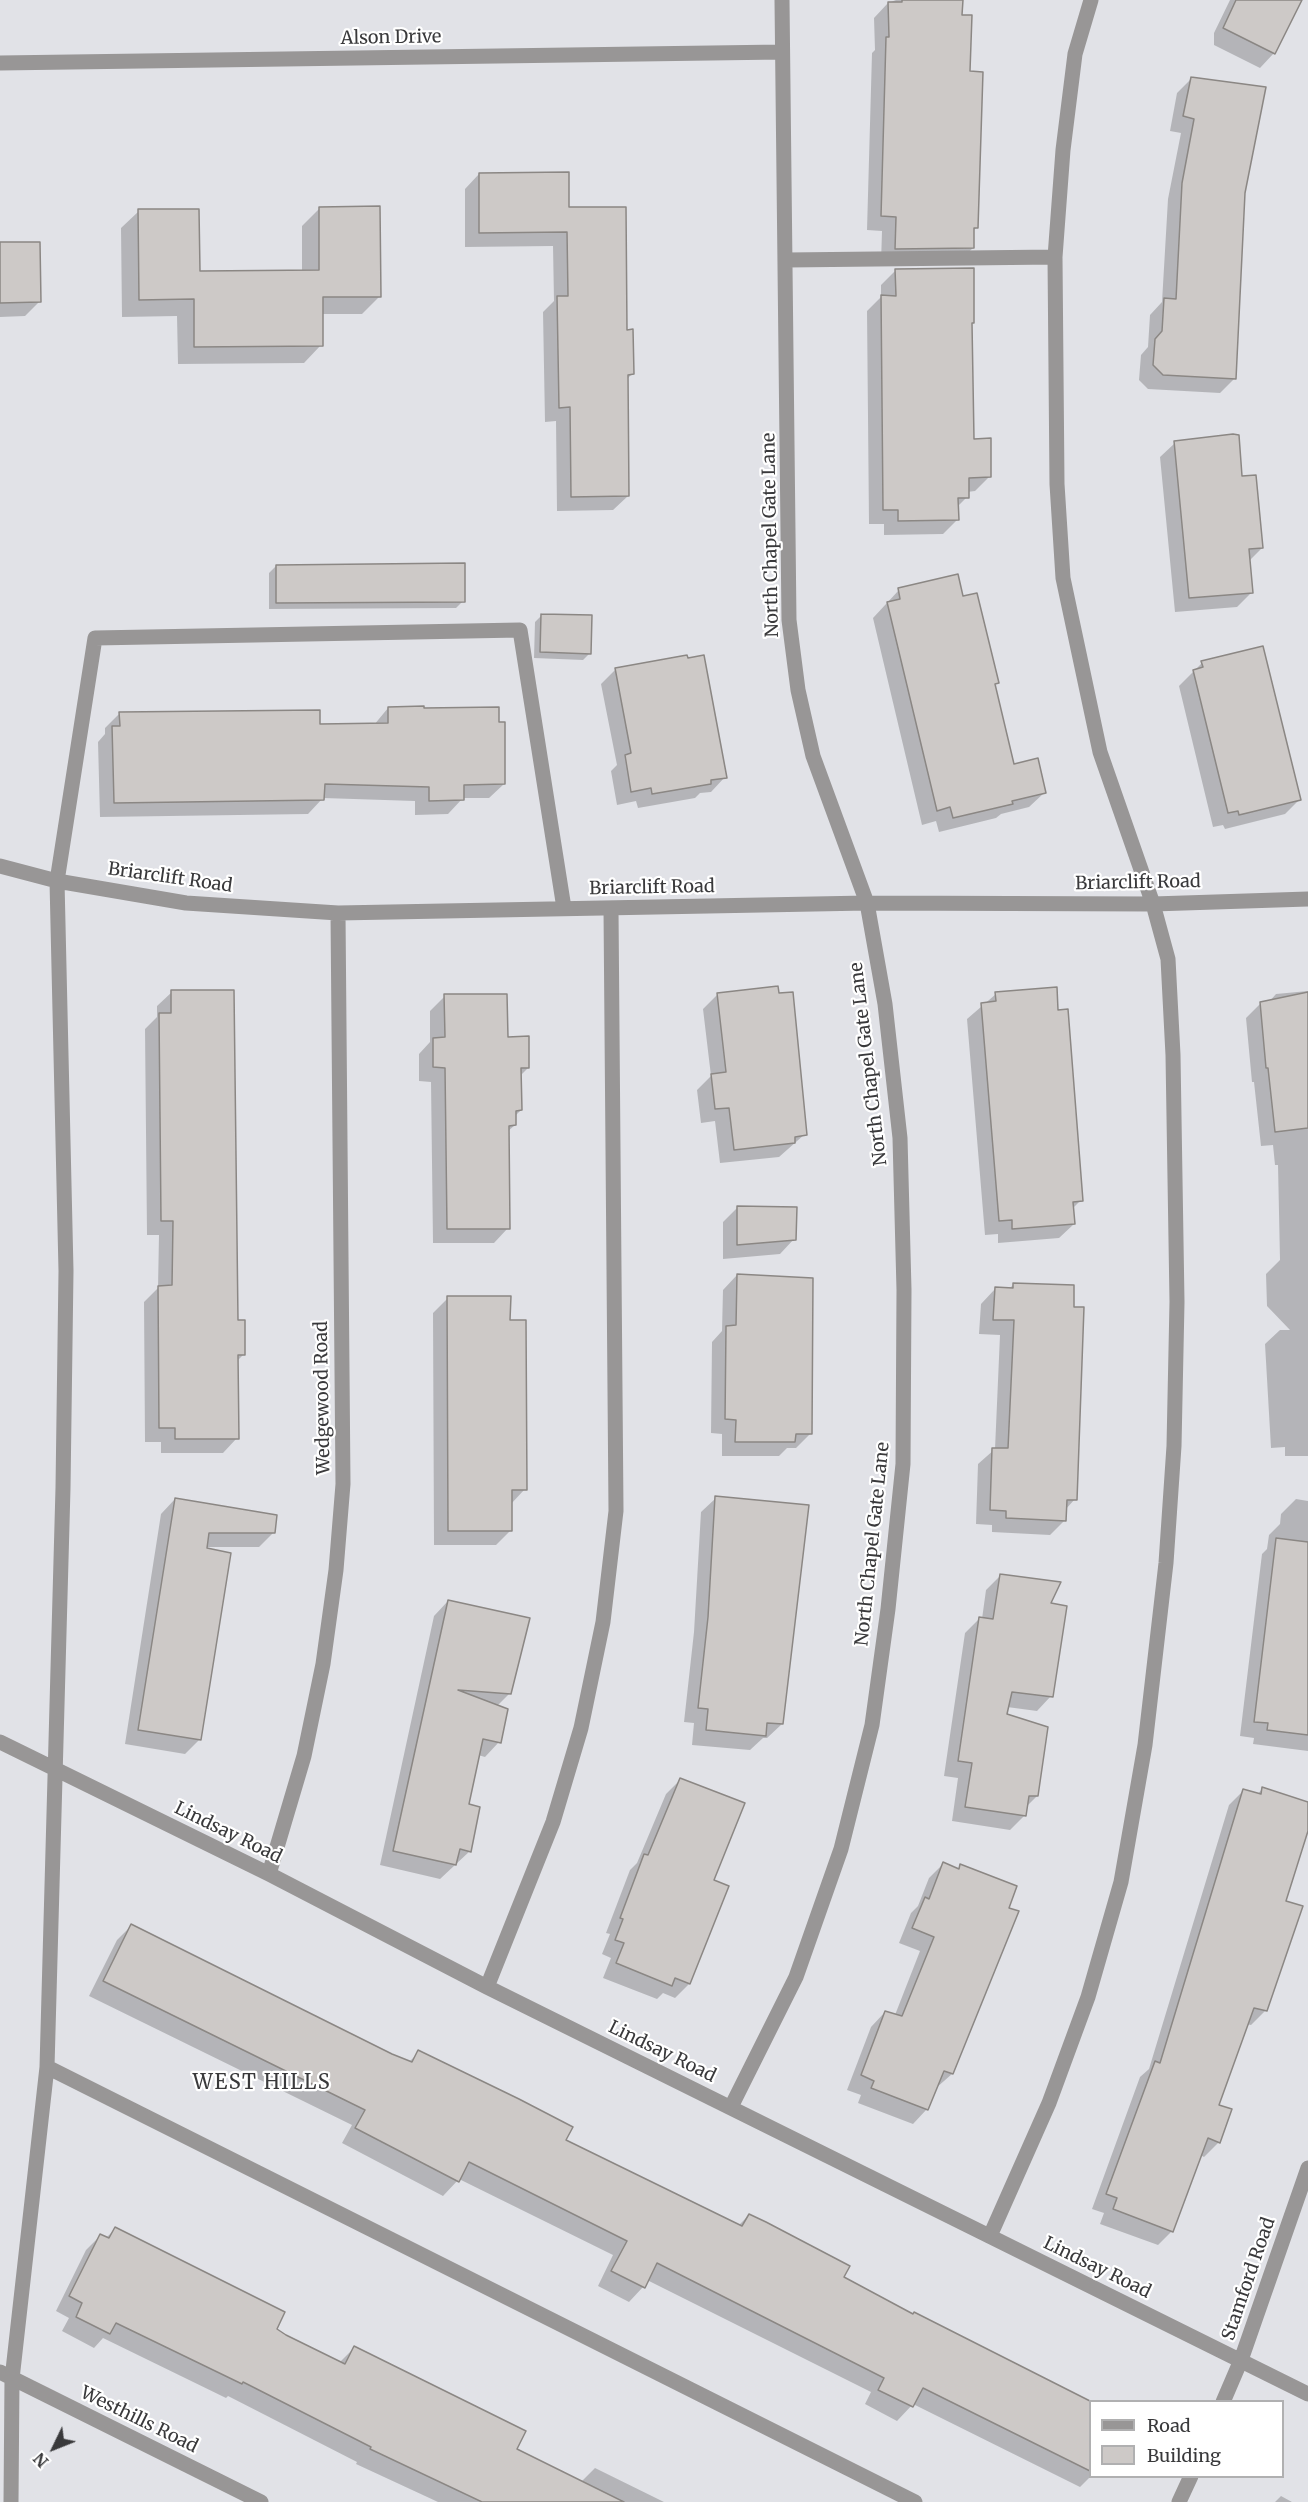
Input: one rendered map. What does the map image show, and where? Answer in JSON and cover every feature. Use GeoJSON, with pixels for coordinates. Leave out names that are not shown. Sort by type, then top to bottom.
{"type":"FeatureCollection","features":[{"type":"Feature","properties":{"kind":"street","name":"North Chapel Gate Lane"},"geometry":{"type":"LineString","coordinates":[[731,2108],[795,1977],[841,1849],[872,1725],[888,1609],[903,1464],[903,1255],[900,1138],[885,1004],[867,903],[813,756],[798,690],[789,620],[787,260],[782,0]]}},
{"type":"Feature","properties":{"kind":"street"},"geometry":{"type":"LineString","coordinates":[[990,2236],[1049,2103],[1088,1997],[1121,1882],[1145,1745],[1166,1563],[1174,1446],[1177,1302],[1173,1055],[1168,959],[1153,904],[1100,752],[1063,578],[1057,484],[1055,257],[1063,150],[1075,54],[1091,0]]}},
{"type":"Feature","properties":{"kind":"street","name":"Alson Drive"},"geometry":{"type":"LineString","coordinates":[[0,63],[782,52]]}},
{"type":"Feature","properties":{"kind":"street"},"geometry":{"type":"LineString","coordinates":[[787,260],[1055,257]]}},
{"type":"Feature","properties":{"kind":"street"},"geometry":{"type":"LineString","coordinates":[[11,2502],[6,2375],[47,2067],[63,1488],[66,1271],[57,880],[95,638],[520,630],[564,908]]}},
{"type":"Feature","properties":{"kind":"street","name":"Briarclift Road"},"geometry":{"type":"LineString","coordinates":[[0,866],[57,880],[186,903],[338,913],[867,903],[1153,904],[1308,899]]}},
{"type":"Feature","properties":{"kind":"street"},"geometry":{"type":"LineString","coordinates":[[487,1987],[553,1822],[581,1728],[603,1622],[616,1510],[611,909]]}},
{"type":"Feature","properties":{"kind":"street","name":"Wedgewood Road"},"geometry":{"type":"LineString","coordinates":[[269,1874],[304,1756],[323,1664],[336,1570],[343,1484],[338,913]]}},
{"type":"Feature","properties":{"kind":"street","name":"Lindsay Road"},"geometry":{"type":"LineString","coordinates":[[0,1742],[269,1874],[487,1987],[1308,2394]]}},
{"type":"Feature","properties":{"kind":"street"},"geometry":{"type":"LineString","coordinates":[[47,2067],[915,2502]]}},
{"type":"Feature","properties":{"kind":"street","name":"Stamford Road"},"geometry":{"type":"LineString","coordinates":[[1224,2400],[1241,2360],[1308,2168]]}},
{"type":"Feature","properties":{"kind":"street","name":"Westhills Road"},"geometry":{"type":"LineString","coordinates":[[6,2375],[261,2502]]}},
{"type":"Feature","properties":{"kind":"street"},"geometry":{"type":"LineString","coordinates":[[1179,2502],[1190,2478]]}},
{"type":"Feature","properties":{"kind":"building"},"geometry":{"type":"Polygon","coordinates":[[[902,0],[963,0],[962,15],[972,15],[970,71],[983,72],[978,228],[974,228],[974,248],[895,249],[896,217],[881,216],[886,37],[889,37],[888,2],[902,2],[902,0]]]}},
{"type":"Feature","properties":{"kind":"building"},"geometry":{"type":"Polygon","coordinates":[[[1236,0],[1302,0],[1275,54],[1223,28],[1236,0]]]}},
{"type":"Feature","properties":{"kind":"building"},"geometry":{"type":"Polygon","coordinates":[[[1191,77],[1266,87],[1245,193],[1236,379],[1163,375],[1153,365],[1155,339],[1162,331],[1164,298],[1176,299],[1182,183],[1194,119],[1183,116],[1191,77]]]}},
{"type":"Feature","properties":{"kind":"building"},"geometry":{"type":"Polygon","coordinates":[[[569,172],[569,207],[626,207],[627,330],[633,329],[634,374],[628,375],[629,496],[571,497],[570,407],[559,408],[557,296],[568,296],[567,232],[479,233],[479,173],[569,172]]]}},
{"type":"Feature","properties":{"kind":"building"},"geometry":{"type":"Polygon","coordinates":[[[380,206],[381,297],[323,297],[323,346],[194,347],[194,299],[139,300],[138,209],[199,209],[200,271],[319,270],[319,207],[380,206]]]}},
{"type":"Feature","properties":{"kind":"building"},"geometry":{"type":"Polygon","coordinates":[[[0,242],[40,242],[41,302],[0,303],[0,242]]]}},
{"type":"Feature","properties":{"kind":"building"},"geometry":{"type":"Polygon","coordinates":[[[974,268],[974,323],[972,323],[974,439],[991,438],[991,477],[969,478],[969,498],[958,498],[959,520],[898,521],[898,510],[883,510],[881,295],[896,296],[895,269],[974,268]]]}},
{"type":"Feature","properties":{"kind":"building"},"geometry":{"type":"Polygon","coordinates":[[[1239,435],[1242,476],[1256,475],[1263,548],[1249,549],[1253,593],[1189,598],[1174,441],[1239,435]]]}},
{"type":"Feature","properties":{"kind":"building"},"geometry":{"type":"Polygon","coordinates":[[[465,563],[465,602],[276,603],[276,565],[465,563]]]}},
{"type":"Feature","properties":{"kind":"building"},"geometry":{"type":"Polygon","coordinates":[[[958,574],[963,596],[977,593],[999,683],[995,684],[1014,764],[1038,758],[1046,793],[1012,801],[1013,804],[953,818],[950,807],[937,811],[887,602],[900,599],[898,588],[958,574]]]}},
{"type":"Feature","properties":{"kind":"building"},"geometry":{"type":"Polygon","coordinates":[[[541,614],[592,615],[591,654],[540,652],[541,614]]]}},
{"type":"Feature","properties":{"kind":"building"},"geometry":{"type":"Polygon","coordinates":[[[1263,646],[1301,800],[1239,815],[1238,811],[1228,813],[1193,670],[1203,667],[1201,661],[1263,646]]]}},
{"type":"Feature","properties":{"kind":"building"},"geometry":{"type":"Polygon","coordinates":[[[687,655],[688,658],[704,655],[727,778],[711,780],[711,784],[652,794],[651,788],[631,792],[625,755],[631,753],[615,668],[687,655]]]}},
{"type":"Feature","properties":{"kind":"building"},"geometry":{"type":"Polygon","coordinates":[[[424,706],[424,708],[499,707],[499,722],[505,722],[505,784],[464,785],[464,800],[429,801],[429,787],[325,784],[324,800],[114,803],[112,726],[120,726],[119,712],[320,710],[320,724],[388,723],[388,707],[424,706]]]}},
{"type":"Feature","properties":{"kind":"building"},"geometry":{"type":"Polygon","coordinates":[[[778,986],[779,993],[793,992],[807,1135],[795,1137],[795,1143],[734,1150],[729,1108],[715,1109],[711,1074],[726,1072],[717,993],[778,986]]]}},
{"type":"Feature","properties":{"kind":"building"},"geometry":{"type":"Polygon","coordinates":[[[1057,987],[1058,1010],[1068,1009],[1083,1201],[1073,1202],[1075,1224],[1012,1229],[1012,1220],[999,1221],[981,1003],[996,1001],[995,992],[1057,987]]]}},
{"type":"Feature","properties":{"kind":"building"},"geometry":{"type":"Polygon","coordinates":[[[171,990],[234,990],[238,1320],[245,1320],[245,1355],[238,1355],[239,1439],[175,1439],[175,1428],[159,1428],[158,1286],[172,1285],[173,1221],[161,1221],[159,1013],[171,1013],[171,990]]]}},
{"type":"Feature","properties":{"kind":"building"},"geometry":{"type":"Polygon","coordinates":[[[1308,992],[1308,1128],[1275,1132],[1260,1002],[1308,992]]]}},
{"type":"Feature","properties":{"kind":"building"},"geometry":{"type":"Polygon","coordinates":[[[444,994],[507,994],[508,1037],[529,1036],[529,1068],[521,1068],[522,1110],[516,1111],[516,1125],[509,1126],[510,1229],[447,1229],[445,1068],[433,1067],[433,1038],[445,1037],[444,994]]]}},
{"type":"Feature","properties":{"kind":"building"},"geometry":{"type":"Polygon","coordinates":[[[737,1206],[797,1207],[796,1240],[737,1245],[737,1206]]]}},
{"type":"Feature","properties":{"kind":"building"},"geometry":{"type":"Polygon","coordinates":[[[737,1274],[813,1278],[812,1434],[796,1434],[795,1442],[735,1442],[736,1420],[725,1419],[726,1326],[736,1325],[737,1274]]]}},
{"type":"Feature","properties":{"kind":"building"},"geometry":{"type":"Polygon","coordinates":[[[1013,1283],[1074,1285],[1074,1307],[1084,1307],[1077,1500],[1067,1500],[1066,1521],[1006,1518],[1006,1511],[990,1510],[992,1448],[1008,1448],[1014,1320],[993,1320],[995,1287],[1013,1288],[1013,1283]]]}},
{"type":"Feature","properties":{"kind":"building"},"geometry":{"type":"Polygon","coordinates":[[[447,1296],[511,1296],[510,1320],[526,1320],[527,1490],[512,1490],[512,1531],[448,1531],[447,1296]]]}},
{"type":"Feature","properties":{"kind":"building"},"geometry":{"type":"Polygon","coordinates":[[[715,1496],[809,1505],[783,1724],[767,1723],[766,1736],[706,1730],[708,1709],[698,1708],[708,1617],[715,1496]]]}},
{"type":"Feature","properties":{"kind":"building"},"geometry":{"type":"Polygon","coordinates":[[[175,1498],[277,1515],[275,1533],[209,1533],[207,1548],[231,1553],[201,1740],[138,1730],[175,1498]]]}},
{"type":"Feature","properties":{"kind":"building"},"geometry":{"type":"Polygon","coordinates":[[[1276,1538],[1308,1542],[1308,1735],[1267,1730],[1268,1723],[1254,1722],[1276,1538]]]}},
{"type":"Feature","properties":{"kind":"building"},"geometry":{"type":"Polygon","coordinates":[[[1000,1574],[1061,1582],[1051,1603],[1067,1606],[1053,1697],[1012,1692],[1007,1714],[1048,1727],[1038,1796],[1029,1796],[1026,1816],[965,1807],[972,1763],[958,1761],[979,1617],[993,1619],[1000,1574]]]}},
{"type":"Feature","properties":{"kind":"building"},"geometry":{"type":"Polygon","coordinates":[[[448,1600],[530,1618],[511,1694],[458,1690],[508,1709],[501,1743],[483,1739],[469,1804],[480,1807],[471,1852],[460,1849],[456,1865],[393,1851],[448,1600]]]}},
{"type":"Feature","properties":{"kind":"building"},"geometry":{"type":"Polygon","coordinates":[[[680,1778],[745,1803],[714,1880],[729,1886],[690,1984],[675,1978],[672,1986],[616,1963],[624,1943],[615,1940],[623,1919],[620,1918],[644,1854],[648,1855],[680,1778]]]}},
{"type":"Feature","properties":{"kind":"building"},"geometry":{"type":"Polygon","coordinates":[[[1262,1787],[1308,1802],[1308,1831],[1286,1901],[1303,1906],[1267,2011],[1254,2008],[1219,2105],[1232,2109],[1220,2143],[1208,2138],[1173,2232],[1113,2209],[1117,2198],[1106,2194],[1155,2061],[1160,2063],[1243,1789],[1261,1794],[1262,1787]]]}},
{"type":"Feature","properties":{"kind":"building"},"geometry":{"type":"Polygon","coordinates":[[[943,1862],[959,1869],[960,1864],[1017,1886],[1009,1908],[1019,1911],[953,2074],[944,2071],[928,2110],[871,2088],[874,2081],[861,2075],[885,2011],[902,2016],[934,1937],[912,1928],[925,1897],[929,1899],[943,1862]]]}},
{"type":"Feature","properties":{"kind":"building"},"geometry":{"type":"Polygon","coordinates":[[[131,1924],[392,2054],[412,2062],[418,2050],[519,2099],[573,2127],[566,2140],[742,2226],[749,2214],[766,2222],[850,2266],[844,2277],[913,2314],[914,2312],[1089,2400],[1089,2471],[923,2388],[913,2407],[878,2390],[884,2378],[657,2263],[645,2288],[611,2271],[627,2241],[469,2162],[459,2182],[355,2128],[365,2110],[103,1981],[131,1924]]]}},
{"type":"Feature","properties":{"kind":"building"},"geometry":{"type":"Polygon","coordinates":[[[115,2227],[285,2312],[277,2329],[286,2335],[345,2364],[354,2346],[526,2431],[517,2449],[624,2502],[482,2502],[370,2449],[371,2447],[243,2382],[242,2384],[116,2323],[110,2334],[76,2317],[82,2303],[69,2296],[100,2234],[109,2238],[115,2227]]]}},
{"type":"Feature","properties":{"kind":"district","name":"WEST HILLS"},"geometry":{"type":"Point","coordinates":[262,2083]}}]}
